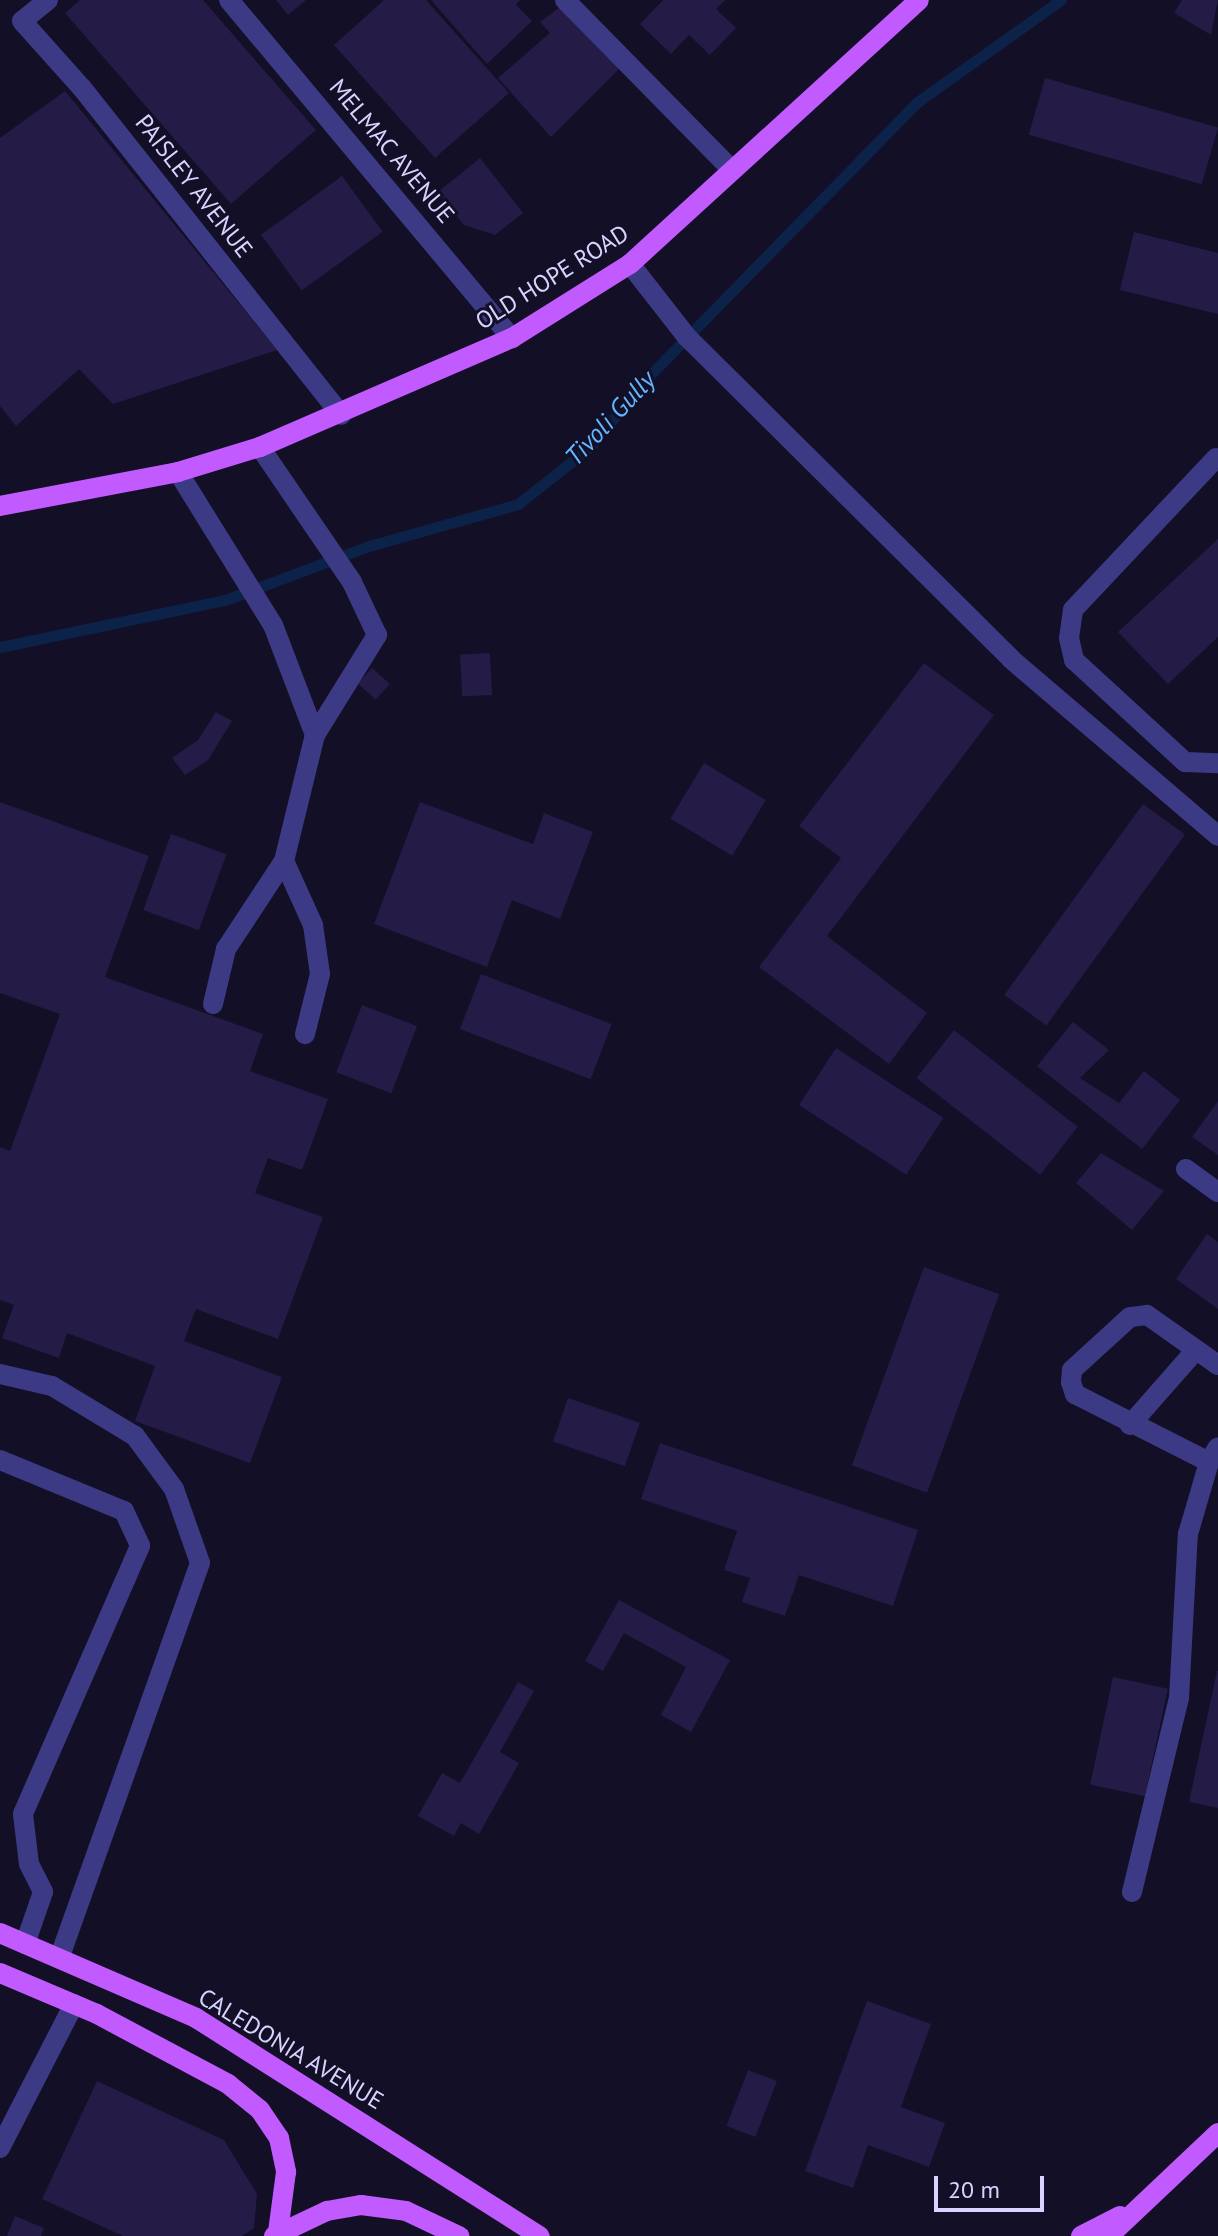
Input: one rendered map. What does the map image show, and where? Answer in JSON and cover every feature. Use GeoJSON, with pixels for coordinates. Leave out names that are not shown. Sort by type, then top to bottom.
{"type":"FeatureCollection","features":[{"type":"Feature","properties":{"kind":"main road","name":"OLD HOPE ROAD"},"geometry":{"type":"LineString","coordinates":[[0,506],[178,472],[260,447],[341,415],[512,338],[630,264],[919,0]]}},
{"type":"Feature","properties":{"kind":"main road","name":"CALEDONIA AVENUE"},"geometry":{"type":"LineString","coordinates":[[0,1933],[196,2018],[540,2236]]}},
{"type":"Feature","properties":{"kind":"main road"},"geometry":{"type":"LineString","coordinates":[[0,1973],[74,2004],[228,2084],[260,2110],[279,2138],[286,2172],[276,2234]]}},
{"type":"Feature","properties":{"kind":"main road"},"geometry":{"type":"LineString","coordinates":[[1109,2236],[1133,2210],[1218,2133]]}},
{"type":"Feature","properties":{"kind":"main road"},"geometry":{"type":"LineString","coordinates":[[276,2234],[327,2211],[361,2205],[406,2211],[459,2236]]}},
{"type":"Feature","properties":{"kind":"main road"},"geometry":{"type":"LineString","coordinates":[[1081,2236],[1133,2210]]}},
{"type":"Feature","properties":{"kind":"street","name":"PAISLEY AVENUE"},"geometry":{"type":"LineString","coordinates":[[48,0],[22,21],[82,88],[341,415]]}},
{"type":"Feature","properties":{"kind":"street","name":"MELMAC AVENUE"},"geometry":{"type":"LineString","coordinates":[[229,0],[512,338]]}},
{"type":"Feature","properties":{"kind":"street"},"geometry":{"type":"LineString","coordinates":[[565,0],[732,170]]}},
{"type":"Feature","properties":{"kind":"street"},"geometry":{"type":"LineString","coordinates":[[630,264],[687,337],[1011,659],[1217,838]]}},
{"type":"Feature","properties":{"kind":"street"},"geometry":{"type":"LineString","coordinates":[[213,1004],[226,949],[284,861],[315,735],[377,635],[352,582],[260,447]]}},
{"type":"Feature","properties":{"kind":"street"},"geometry":{"type":"LineString","coordinates":[[1216,458],[1073,610],[1069,638],[1074,660],[1185,762],[1218,763]]}},
{"type":"Feature","properties":{"kind":"street"},"geometry":{"type":"LineString","coordinates":[[178,472],[273,625],[315,735]]}},
{"type":"Feature","properties":{"kind":"street"},"geometry":{"type":"LineString","coordinates":[[284,861],[313,925],[320,974],[305,1034]]}},
{"type":"Feature","properties":{"kind":"street"},"geometry":{"type":"LineString","coordinates":[[1186,1169],[1218,1192]]}},
{"type":"Feature","properties":{"kind":"street"},"geometry":{"type":"LineString","coordinates":[[1132,1892],[1179,1698],[1188,1534],[1214,1454],[1130,1425],[1075,1394],[1072,1370],[1130,1317],[1147,1315],[1218,1365]]}},
{"type":"Feature","properties":{"kind":"street"},"geometry":{"type":"LineString","coordinates":[[1130,1425],[1196,1350]]}},
{"type":"Feature","properties":{"kind":"street"},"geometry":{"type":"LineString","coordinates":[[0,1374],[52,1386],[135,1436],[174,1489],[200,1563],[59,1958]]}},
{"type":"Feature","properties":{"kind":"street"},"geometry":{"type":"LineString","coordinates":[[0,1460],[124,1511],[140,1546],[23,1814],[29,1864],[43,1892],[25,1944]]}},
{"type":"Feature","properties":{"kind":"street"},"geometry":{"type":"LineString","coordinates":[[0,2148],[74,2004]]}},
{"type":"Feature","properties":{"kind":"building"},"geometry":{"type":"Polygon","coordinates":[[[80,0],[203,0],[316,130],[231,204],[65,13],[80,0]]]}},
{"type":"Feature","properties":{"kind":"building"},"geometry":{"type":"Polygon","coordinates":[[[276,0],[306,0],[288,15],[276,0]]]}},
{"type":"Feature","properties":{"kind":"building"},"geometry":{"type":"Polygon","coordinates":[[[384,0],[426,0],[509,93],[435,158],[334,45],[384,0]]]}},
{"type":"Feature","properties":{"kind":"building"},"geometry":{"type":"Polygon","coordinates":[[[431,0],[520,0],[516,5],[532,21],[487,64],[431,0]]]}},
{"type":"Feature","properties":{"kind":"building"},"geometry":{"type":"Polygon","coordinates":[[[663,0],[725,0],[716,9],[736,28],[710,55],[689,35],[671,54],[640,24],[663,0]]]}},
{"type":"Feature","properties":{"kind":"building"},"geometry":{"type":"Polygon","coordinates":[[[1182,0],[1218,0],[1211,35],[1174,13],[1182,0]]]}},
{"type":"Feature","properties":{"kind":"building"},"geometry":{"type":"Polygon","coordinates":[[[563,5],[621,67],[551,137],[498,78],[550,33],[540,22],[563,5]]]}},
{"type":"Feature","properties":{"kind":"building"},"geometry":{"type":"Polygon","coordinates":[[[1045,78],[1218,128],[1202,184],[1029,135],[1045,78]]]}},
{"type":"Feature","properties":{"kind":"building"},"geometry":{"type":"Polygon","coordinates":[[[65,91],[277,350],[113,404],[79,369],[16,426],[0,406],[0,138],[65,91]]]}},
{"type":"Feature","properties":{"kind":"building"},"geometry":{"type":"Polygon","coordinates":[[[480,158],[523,213],[495,235],[464,225],[438,192],[480,158]]]}},
{"type":"Feature","properties":{"kind":"building"},"geometry":{"type":"Polygon","coordinates":[[[342,176],[383,232],[302,291],[261,235],[342,176]]]}},
{"type":"Feature","properties":{"kind":"building"},"geometry":{"type":"Polygon","coordinates":[[[1134,232],[1218,253],[1218,314],[1120,290],[1134,232]]]}},
{"type":"Feature","properties":{"kind":"building"},"geometry":{"type":"Polygon","coordinates":[[[1218,539],[1218,637],[1168,684],[1118,632],[1218,539]]]}},
{"type":"Feature","properties":{"kind":"building"},"geometry":{"type":"Polygon","coordinates":[[[490,653],[492,695],[462,697],[460,655],[490,653]]]}},
{"type":"Feature","properties":{"kind":"building"},"geometry":{"type":"Polygon","coordinates":[[[924,663],[994,715],[827,936],[927,1013],[889,1064],[759,967],[841,858],[799,826],[924,663]]]}},
{"type":"Feature","properties":{"kind":"building"},"geometry":{"type":"Polygon","coordinates":[[[372,668],[390,684],[376,700],[358,684],[372,668]]]}},
{"type":"Feature","properties":{"kind":"building"},"geometry":{"type":"Polygon","coordinates":[[[216,712],[232,721],[208,760],[185,775],[172,758],[198,740],[216,712]]]}},
{"type":"Feature","properties":{"kind":"building"},"geometry":{"type":"Polygon","coordinates":[[[704,763],[766,800],[732,856],[671,819],[704,763]]]}},
{"type":"Feature","properties":{"kind":"building"},"geometry":{"type":"Polygon","coordinates":[[[0,802],[149,856],[105,977],[263,1034],[250,1071],[328,1099],[302,1170],[268,1158],[255,1193],[323,1217],[278,1339],[196,1309],[184,1341],[282,1377],[250,1463],[135,1421],[155,1366],[67,1333],[59,1358],[2,1338],[14,1305],[0,1300],[0,1147],[10,1151],[60,1014],[0,993],[0,802]]]}},
{"type":"Feature","properties":{"kind":"building"},"geometry":{"type":"Polygon","coordinates":[[[420,802],[533,844],[544,813],[593,832],[560,919],[512,900],[487,967],[374,924],[420,802]]]}},
{"type":"Feature","properties":{"kind":"building"},"geometry":{"type":"Polygon","coordinates":[[[1143,804],[1185,835],[1046,1025],[1004,995],[1143,804]]]}},
{"type":"Feature","properties":{"kind":"building"},"geometry":{"type":"Polygon","coordinates":[[[171,834],[226,854],[199,930],[143,910],[171,834]]]}},
{"type":"Feature","properties":{"kind":"building"},"geometry":{"type":"Polygon","coordinates":[[[481,974],[612,1024],[591,1079],[460,1029],[481,974]]]}},
{"type":"Feature","properties":{"kind":"building"},"geometry":{"type":"Polygon","coordinates":[[[362,1005],[417,1026],[391,1093],[336,1072],[362,1005]]]}},
{"type":"Feature","properties":{"kind":"building"},"geometry":{"type":"Polygon","coordinates":[[[1073,1022],[1109,1050],[1080,1078],[1119,1103],[1144,1071],[1180,1100],[1142,1149],[1037,1066],[1073,1022]]]}},
{"type":"Feature","properties":{"kind":"building"},"geometry":{"type":"Polygon","coordinates":[[[954,1030],[1078,1127],[1040,1175],[916,1078],[954,1030]]]}},
{"type":"Feature","properties":{"kind":"building"},"geometry":{"type":"Polygon","coordinates":[[[836,1048],[943,1118],[906,1175],[799,1105],[836,1048]]]}},
{"type":"Feature","properties":{"kind":"building"},"geometry":{"type":"Polygon","coordinates":[[[1218,1101],[1218,1155],[1192,1137],[1218,1101]]]}},
{"type":"Feature","properties":{"kind":"building"},"geometry":{"type":"Polygon","coordinates":[[[1101,1153],[1164,1191],[1132,1230],[1076,1183],[1101,1153]]]}},
{"type":"Feature","properties":{"kind":"building"},"geometry":{"type":"Polygon","coordinates":[[[1207,1234],[1218,1242],[1218,1309],[1176,1279],[1207,1234]]]}},
{"type":"Feature","properties":{"kind":"building"},"geometry":{"type":"Polygon","coordinates":[[[924,1267],[999,1294],[927,1493],[852,1465],[924,1267]]]}},
{"type":"Feature","properties":{"kind":"building"},"geometry":{"type":"Polygon","coordinates":[[[568,1398],[640,1423],[625,1466],[553,1441],[568,1398]]]}},
{"type":"Feature","properties":{"kind":"building"},"geometry":{"type":"Polygon","coordinates":[[[660,1443],[918,1530],[893,1606],[799,1575],[785,1616],[742,1602],[750,1578],[724,1570],[737,1531],[641,1499],[660,1443]]]}},
{"type":"Feature","properties":{"kind":"building"},"geometry":{"type":"Polygon","coordinates":[[[619,1600],[730,1660],[691,1732],[661,1715],[686,1667],[624,1633],[603,1671],[585,1661],[619,1600]]]}},
{"type":"Feature","properties":{"kind":"building"},"geometry":{"type":"Polygon","coordinates":[[[1218,1671],[1218,1808],[1189,1802],[1218,1671]]]}},
{"type":"Feature","properties":{"kind":"building"},"geometry":{"type":"Polygon","coordinates":[[[1113,1677],[1168,1689],[1145,1796],[1090,1785],[1113,1677]]]}},
{"type":"Feature","properties":{"kind":"building"},"geometry":{"type":"Polygon","coordinates":[[[518,1682],[534,1691],[500,1752],[519,1763],[479,1834],[461,1823],[454,1836],[418,1816],[442,1773],[460,1783],[518,1682]]]}},
{"type":"Feature","properties":{"kind":"building"},"geometry":{"type":"Polygon","coordinates":[[[867,2001],[931,2024],[901,2107],[945,2123],[929,2167],[868,2145],[853,2188],[805,2171],[867,2001]]]}},
{"type":"Feature","properties":{"kind":"building"},"geometry":{"type":"Polygon","coordinates":[[[748,2070],[777,2081],[755,2137],[726,2126],[748,2070]]]}},
{"type":"Feature","properties":{"kind":"building"},"geometry":{"type":"Polygon","coordinates":[[[97,2081],[224,2140],[257,2194],[254,2228],[242,2236],[123,2236],[42,2199],[97,2081]]]}},
{"type":"Feature","properties":{"kind":"building"},"geometry":{"type":"Polygon","coordinates":[[[15,2216],[44,2228],[41,2236],[7,2236],[15,2216]]]}},
{"type":"Feature","properties":{"kind":"waterway","name":"Tivoli Gully"},"geometry":{"type":"LineString","coordinates":[[0,647],[225,600],[369,546],[518,504],[589,448],[652,373],[916,103],[1061,0]]}}]}
